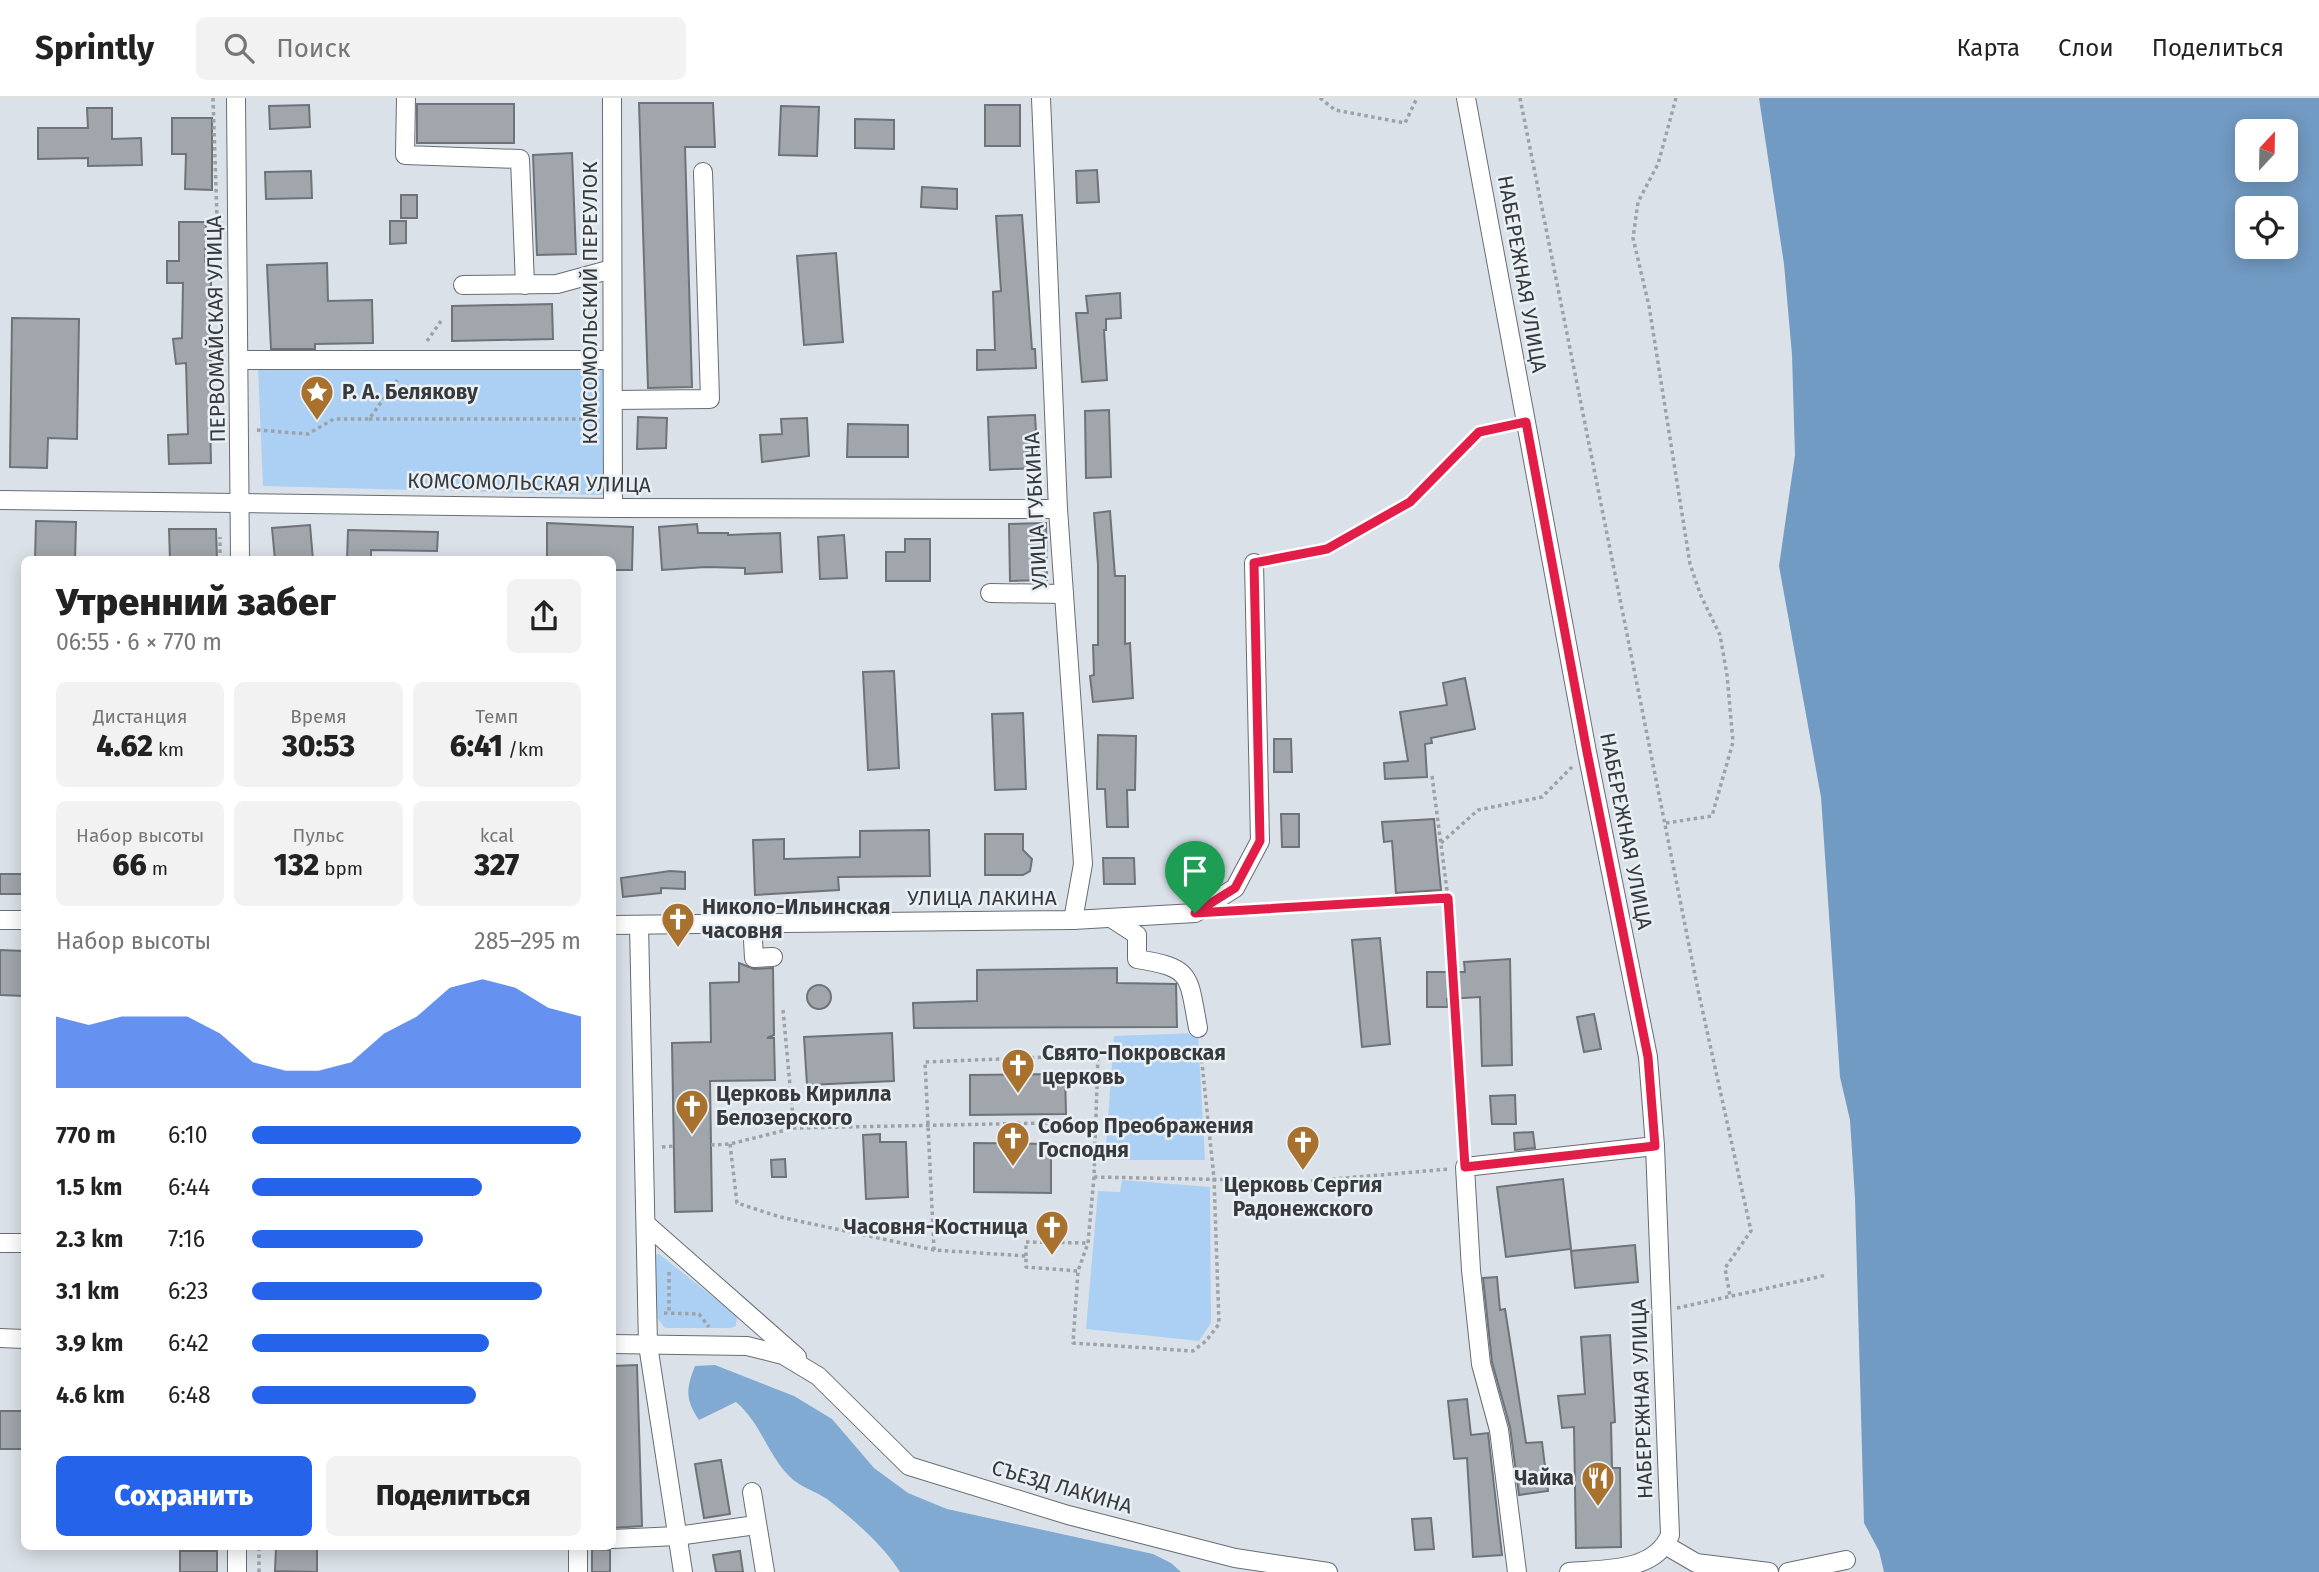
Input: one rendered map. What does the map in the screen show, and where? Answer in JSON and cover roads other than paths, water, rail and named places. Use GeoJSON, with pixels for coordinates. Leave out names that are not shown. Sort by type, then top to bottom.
{"type":"FeatureCollection","features":[{"type":"Feature","properties":{"kind":"street","name":"ПЕРВОМАЙСКАЯ УЛИЦА"},"geometry":{"type":"LineString","coordinates":[[236,98],[241,429],[240,556]]}},
{"type":"Feature","properties":{"kind":"street"},"geometry":{"type":"LineString","coordinates":[[406,98],[405,155],[520,159],[525,285]]}},
{"type":"Feature","properties":{"kind":"street","name":"КОМСОМОЛЬСКИЙ ПЕРЕУЛОК"},"geometry":{"type":"LineString","coordinates":[[612,98],[613,508]]}},
{"type":"Feature","properties":{"kind":"street","name":"УЛИЦА ГУБКИНА"},"geometry":{"type":"LineString","coordinates":[[1041,98],[1058,509],[1083,864],[1073,920]]}},
{"type":"Feature","properties":{"kind":"street","name":"НАБЕРЕЖНАЯ УЛИЦА"},"geometry":{"type":"LineString","coordinates":[[1466,98],[1587,752],[1648,1057],[1655,1146],[1670,1535],[1667,1546]]}},
{"type":"Feature","properties":{"kind":"street"},"geometry":{"type":"LineString","coordinates":[[613,400],[710,399],[703,172]]}},
{"type":"Feature","properties":{"kind":"street"},"geometry":{"type":"LineString","coordinates":[[463,285],[557,284],[612,269]]}},
{"type":"Feature","properties":{"kind":"street"},"geometry":{"type":"LineString","coordinates":[[239,360],[612,360]]}},
{"type":"Feature","properties":{"kind":"street","name":"КОМСОМОЛЬСКАЯ УЛИЦА"},"geometry":{"type":"LineString","coordinates":[[0,500],[613,508],[1058,509]]}},
{"type":"Feature","properties":{"kind":"street","name":"УЛИЦА ЛАКИНА"},"geometry":{"type":"LineString","coordinates":[[616,925],[1073,920],[1195,913],[1235,888],[1260,841],[1254,563]]}},
{"type":"Feature","properties":{"kind":"street"},"geometry":{"type":"LineString","coordinates":[[990,593],[1064,594]]}},
{"type":"Feature","properties":{"kind":"street"},"geometry":{"type":"LineString","coordinates":[[1111,918],[1137,935],[1137,959],[1170,964],[1183,973],[1192,995],[1198,1028]]}},
{"type":"Feature","properties":{"kind":"street"},"geometry":{"type":"LineString","coordinates":[[0,920],[21,920]]}},
{"type":"Feature","properties":{"kind":"street"},"geometry":{"type":"LineString","coordinates":[[751,922],[754,958],[773,957]]}},
{"type":"Feature","properties":{"kind":"street"},"geometry":{"type":"LineString","coordinates":[[639,925],[648,1345],[683,1572]]}},
{"type":"Feature","properties":{"kind":"street"},"geometry":{"type":"LineString","coordinates":[[1517,1572],[1499,1430],[1481,1364],[1471,1270],[1465,1167],[1655,1146]]}},
{"type":"Feature","properties":{"kind":"street","name":"СЪЕЗД ЛАКИНА"},"geometry":{"type":"LineString","coordinates":[[646,1224],[818,1376],[909,1465],[1068,1515],[1235,1558],[1328,1572]]}},
{"type":"Feature","properties":{"kind":"street"},"geometry":{"type":"LineString","coordinates":[[0,1242],[21,1243]]}},
{"type":"Feature","properties":{"kind":"street"},"geometry":{"type":"LineString","coordinates":[[0,1338],[21,1339]]}},
{"type":"Feature","properties":{"kind":"street","name":"СЪЕЗД ЛАКИНА"},"geometry":{"type":"LineString","coordinates":[[616,1344],[747,1346],[783,1355],[818,1376]]}},
{"type":"Feature","properties":{"kind":"street"},"geometry":{"type":"LineString","coordinates":[[752,1492],[765,1572]]}},
{"type":"Feature","properties":{"kind":"street"},"geometry":{"type":"LineString","coordinates":[[616,1539],[677,1536],[756,1525]]}},
{"type":"Feature","properties":{"kind":"street"},"geometry":{"type":"LineString","coordinates":[[1569,1572],[1640,1566],[1650,1563],[1667,1546],[1696,1563],[1769,1572]]}},
{"type":"Feature","properties":{"kind":"street"},"geometry":{"type":"LineString","coordinates":[[237,1550],[237,1572]]}},
{"type":"Feature","properties":{"kind":"street"},"geometry":{"type":"LineString","coordinates":[[578,1550],[579,1572]]}},
{"type":"Feature","properties":{"kind":"street"},"geometry":{"type":"LineString","coordinates":[[1788,1572],[1846,1560]]}},
{"type":"Feature","properties":{"kind":"place","name":"Р. А. Белякову"},"geometry":{"type":"Point","coordinates":[317,422]}},
{"type":"Feature","properties":{"kind":"place","name":"Николо-Ильинская часовня"},"geometry":{"type":"Point","coordinates":[678,949]}},
{"type":"Feature","properties":{"kind":"place","name":"Свято-Покровская церковь"},"geometry":{"type":"Point","coordinates":[1018,1095]}},
{"type":"Feature","properties":{"kind":"place","name":"Церковь Кирилла Белозерского"},"geometry":{"type":"Point","coordinates":[692,1136]}},
{"type":"Feature","properties":{"kind":"place","name":"Собор Преображения Господня"},"geometry":{"type":"Point","coordinates":[1013,1168]}},
{"type":"Feature","properties":{"kind":"place","name":"Церковь Сергия Радонежского"},"geometry":{"type":"Point","coordinates":[1303,1172]}},
{"type":"Feature","properties":{"kind":"place","name":"Часовня-Костница"},"geometry":{"type":"Point","coordinates":[1052,1257]}},
{"type":"Feature","properties":{"kind":"place","name":"Чайка"},"geometry":{"type":"Point","coordinates":[1598,1508]}}]}
